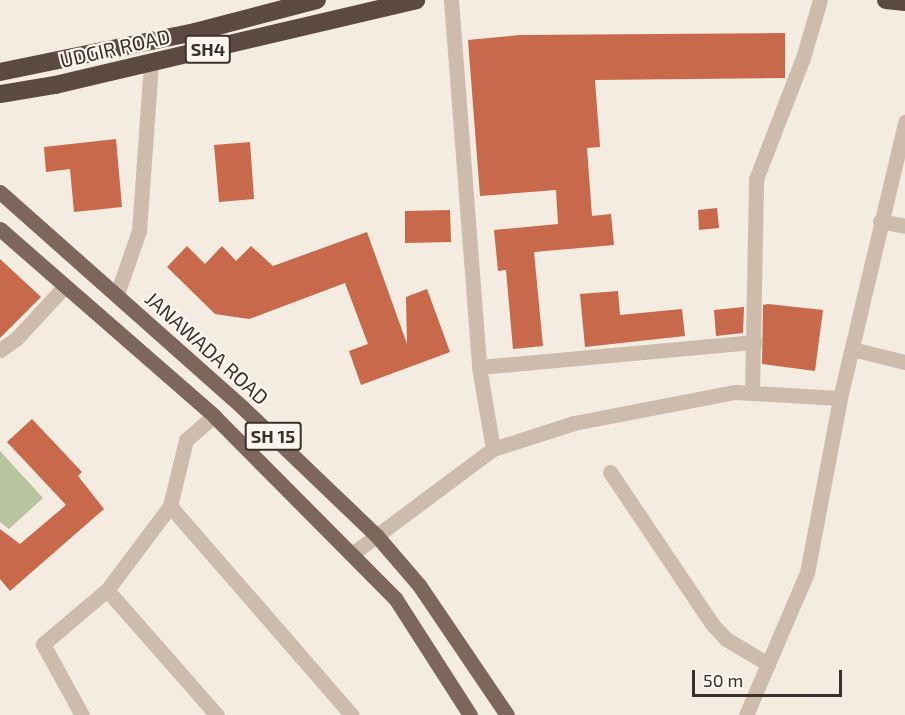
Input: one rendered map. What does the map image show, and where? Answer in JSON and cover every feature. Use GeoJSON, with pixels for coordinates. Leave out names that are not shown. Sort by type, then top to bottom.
{"type":"FeatureCollection","features":[{"type":"Feature","properties":{"kind":"highway","name":"UDGIR ROAD"},"geometry":{"type":"LineString","coordinates":[[0,72],[195,32],[317,0]]}},
{"type":"Feature","properties":{"kind":"highway","name":"UDGIR ROAD"},"geometry":{"type":"LineString","coordinates":[[0,94],[151,63],[416,0]]}},
{"type":"Feature","properties":{"kind":"highway"},"geometry":{"type":"LineString","coordinates":[[886,0],[905,2]]}},
{"type":"Feature","properties":{"kind":"main road","name":"JANAWADA ROAD"},"geometry":{"type":"LineString","coordinates":[[0,192],[117,294],[376,535],[419,585],[507,715]]}},
{"type":"Feature","properties":{"kind":"main road","name":"SH 15"},"geometry":{"type":"LineString","coordinates":[[0,229],[214,416],[396,598],[470,715]]}},
{"type":"Feature","properties":{"kind":"street"},"geometry":{"type":"LineString","coordinates":[[451,0],[479,367],[493,449]]}},
{"type":"Feature","properties":{"kind":"street"},"geometry":{"type":"LineString","coordinates":[[752,393],[755,342],[756,179],[803,58],[820,0]]}},
{"type":"Feature","properties":{"kind":"street"},"geometry":{"type":"LineString","coordinates":[[117,294],[139,231],[151,63]]}},
{"type":"Feature","properties":{"kind":"street"},"geometry":{"type":"LineString","coordinates":[[746,715],[807,573],[840,398],[905,122]]}},
{"type":"Feature","properties":{"kind":"street"},"geometry":{"type":"LineString","coordinates":[[880,221],[905,226]]}},
{"type":"Feature","properties":{"kind":"street"},"geometry":{"type":"LineString","coordinates":[[0,350],[16,339],[64,286]]}},
{"type":"Feature","properties":{"kind":"street"},"geometry":{"type":"LineString","coordinates":[[479,367],[755,342]]}},
{"type":"Feature","properties":{"kind":"street"},"geometry":{"type":"LineString","coordinates":[[852,349],[905,362]]}},
{"type":"Feature","properties":{"kind":"street"},"geometry":{"type":"LineString","coordinates":[[352,554],[493,449],[574,423],[735,392],[840,398]]}},
{"type":"Feature","properties":{"kind":"street"},"geometry":{"type":"LineString","coordinates":[[82,715],[43,644],[107,590],[170,506],[186,440],[214,416]]}},
{"type":"Feature","properties":{"kind":"street"},"geometry":{"type":"LineString","coordinates":[[610,472],[713,625],[726,639],[768,664]]}},
{"type":"Feature","properties":{"kind":"street"},"geometry":{"type":"LineString","coordinates":[[170,506],[352,715]]}},
{"type":"Feature","properties":{"kind":"street"},"geometry":{"type":"LineString","coordinates":[[107,590],[217,715]]}},
{"type":"Feature","properties":{"kind":"green space"},"geometry":{"type":"Polygon","coordinates":[[[0,451],[43,498],[9,529],[0,522],[0,451]]]}},
{"type":"Feature","properties":{"kind":"building"},"geometry":{"type":"Polygon","coordinates":[[[785,33],[785,78],[595,80],[600,147],[587,148],[592,216],[611,214],[614,245],[534,252],[543,346],[513,349],[506,270],[498,271],[494,230],[558,224],[556,190],[480,196],[468,40],[520,35],[785,33]]]}},
{"type":"Feature","properties":{"kind":"building"},"geometry":{"type":"Polygon","coordinates":[[[116,139],[122,207],[74,212],[70,169],[46,172],[44,147],[116,139]]]}},
{"type":"Feature","properties":{"kind":"building"},"geometry":{"type":"Polygon","coordinates":[[[250,142],[254,199],[219,202],[214,145],[250,142]]]}},
{"type":"Feature","properties":{"kind":"building"},"geometry":{"type":"Polygon","coordinates":[[[717,208],[719,228],[699,230],[698,210],[717,208]]]}},
{"type":"Feature","properties":{"kind":"building"},"geometry":{"type":"Polygon","coordinates":[[[450,210],[451,242],[405,243],[405,211],[450,210]]]}},
{"type":"Feature","properties":{"kind":"building"},"geometry":{"type":"Polygon","coordinates":[[[367,232],[407,344],[406,297],[427,289],[450,352],[361,385],[349,351],[368,344],[345,283],[249,319],[215,314],[167,267],[187,246],[205,264],[222,246],[236,261],[251,246],[273,266],[367,232]]]}},
{"type":"Feature","properties":{"kind":"building"},"geometry":{"type":"Polygon","coordinates":[[[0,259],[41,297],[0,338],[0,259]]]}},
{"type":"Feature","properties":{"kind":"building"},"geometry":{"type":"Polygon","coordinates":[[[618,291],[620,315],[682,309],[685,336],[585,347],[580,294],[618,291]]]}},
{"type":"Feature","properties":{"kind":"building"},"geometry":{"type":"Polygon","coordinates":[[[763,305],[823,310],[815,371],[762,364],[763,305]]]}},
{"type":"Feature","properties":{"kind":"building"},"geometry":{"type":"Polygon","coordinates":[[[744,307],[743,333],[716,336],[714,310],[744,307]]]}},
{"type":"Feature","properties":{"kind":"building"},"geometry":{"type":"Polygon","coordinates":[[[32,419],[82,472],[78,476],[104,509],[10,591],[0,579],[0,529],[20,544],[66,505],[7,442],[32,419]]]}}]}
